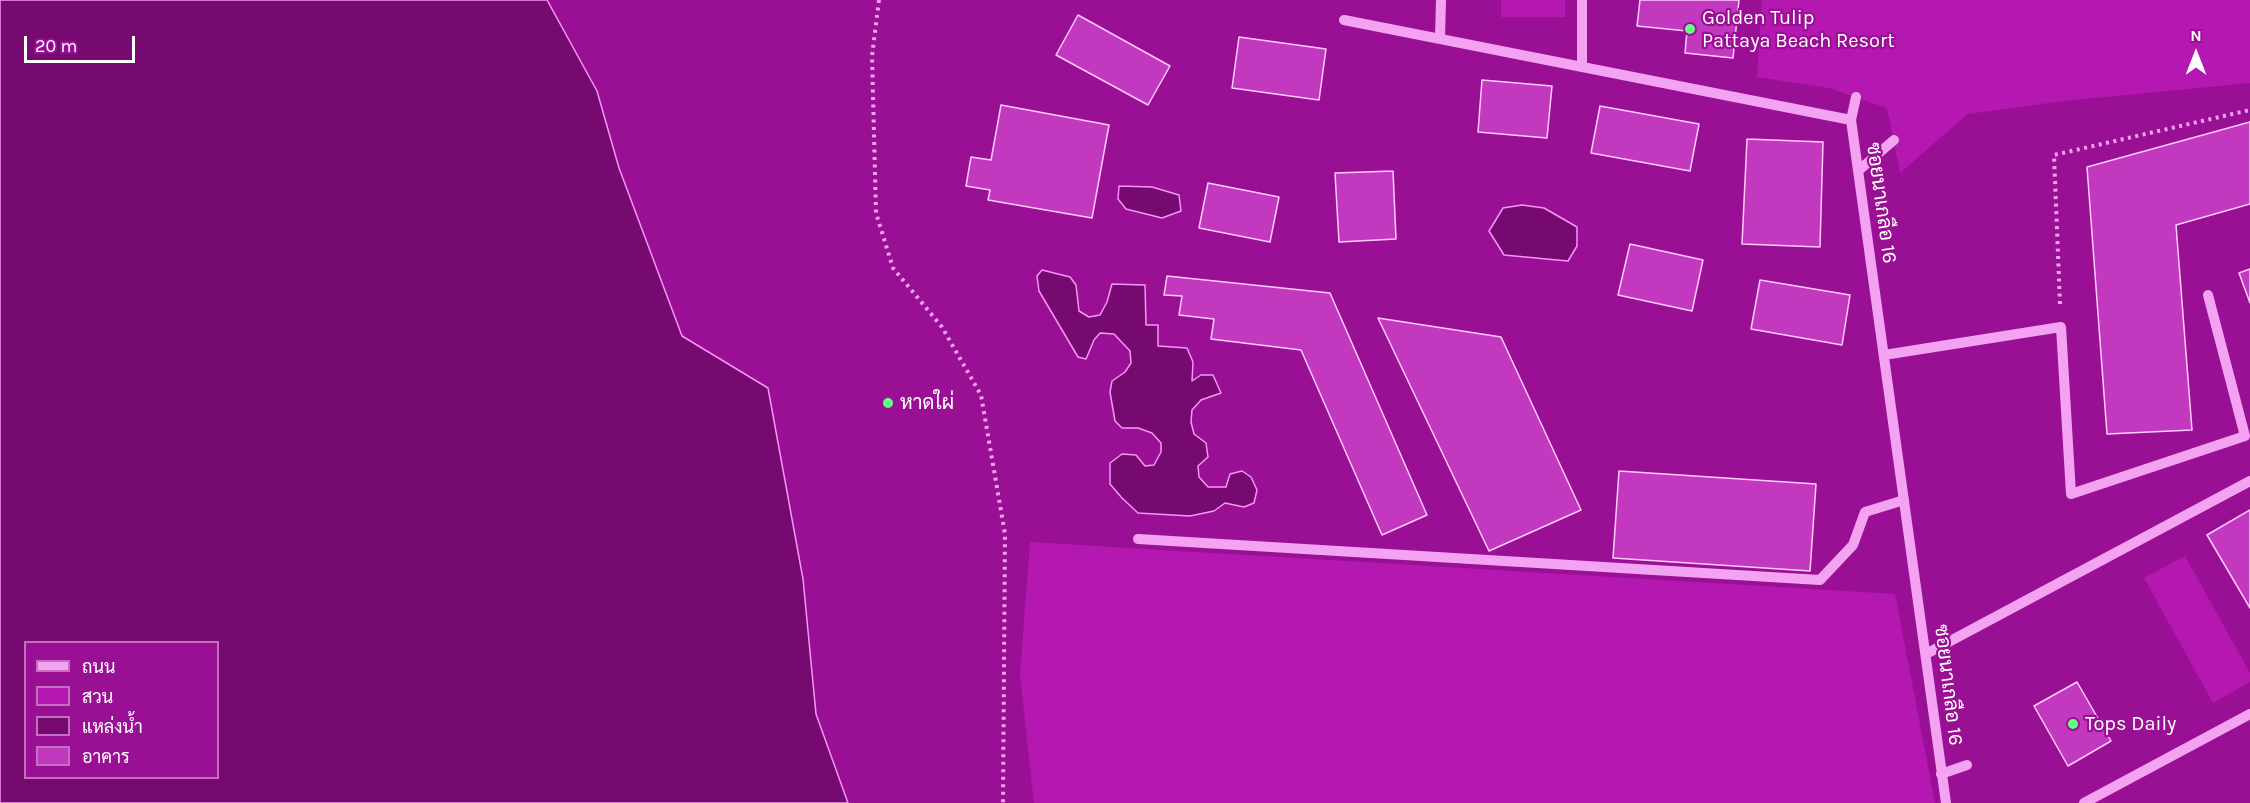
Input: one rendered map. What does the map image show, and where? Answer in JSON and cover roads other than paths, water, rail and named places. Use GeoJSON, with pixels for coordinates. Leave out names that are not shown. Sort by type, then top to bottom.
{"type":"FeatureCollection","features":[{"type":"Feature","properties":{"kind":"street"},"geometry":{"type":"LineString","coordinates":[[1440,38],[1442,0]]}},
{"type":"Feature","properties":{"kind":"street"},"geometry":{"type":"LineString","coordinates":[[1582,0],[1582,67]]}},
{"type":"Feature","properties":{"kind":"street","name":"ซอยนาเกลือ 16"},"geometry":{"type":"LineString","coordinates":[[1344,20],[1851,120],[1946,803]]}},
{"type":"Feature","properties":{"kind":"street"},"geometry":{"type":"LineString","coordinates":[[1851,120],[1856,98]]}},
{"type":"Feature","properties":{"kind":"street"},"geometry":{"type":"LineString","coordinates":[[1858,171],[1894,140]]}},
{"type":"Feature","properties":{"kind":"street"},"geometry":{"type":"LineString","coordinates":[[1884,355],[2061,327],[2071,494],[2245,436],[2208,294]]}},
{"type":"Feature","properties":{"kind":"street"},"geometry":{"type":"LineString","coordinates":[[1926,654],[2250,481]]}},
{"type":"Feature","properties":{"kind":"street"},"geometry":{"type":"LineString","coordinates":[[1138,539],[1820,580],[1853,545],[1865,512],[1904,500]]}},
{"type":"Feature","properties":{"kind":"street"},"geometry":{"type":"LineString","coordinates":[[2084,803],[2250,714]]}},
{"type":"Feature","properties":{"kind":"street"},"geometry":{"type":"LineString","coordinates":[[1941,774],[1967,765]]}},
{"type":"Feature","properties":{"kind":"water"},"geometry":{"type":"Polygon","coordinates":[[[0,0],[547,0],[597,91],[619,168],[682,336],[768,388],[803,579],[816,714],[848,803],[0,803],[0,0]]]}},
{"type":"Feature","properties":{"kind":"water"},"geometry":{"type":"Polygon","coordinates":[[[1119,186],[1152,187],[1179,195],[1181,211],[1162,218],[1126,209],[1118,199],[1119,186]]]}},
{"type":"Feature","properties":{"kind":"water"},"geometry":{"type":"Polygon","coordinates":[[[1522,205],[1544,208],[1577,227],[1577,246],[1568,261],[1504,255],[1489,231],[1503,208],[1522,205]]]}},
{"type":"Feature","properties":{"kind":"water"},"geometry":{"type":"Polygon","coordinates":[[[1042,270],[1070,277],[1076,285],[1079,311],[1089,317],[1100,315],[1107,302],[1112,284],[1145,285],[1146,325],[1158,325],[1158,346],[1187,348],[1193,362],[1192,381],[1201,375],[1213,375],[1221,393],[1201,400],[1192,410],[1191,422],[1194,434],[1206,443],[1208,457],[1198,466],[1199,477],[1208,487],[1226,487],[1230,474],[1242,471],[1251,477],[1257,490],[1254,503],[1244,507],[1225,503],[1214,511],[1190,516],[1138,513],[1122,498],[1110,484],[1110,463],[1122,454],[1136,455],[1145,466],[1154,465],[1161,452],[1161,443],[1152,433],[1138,428],[1122,428],[1115,421],[1110,392],[1112,381],[1125,372],[1131,363],[1130,351],[1114,334],[1100,333],[1094,340],[1086,359],[1078,357],[1039,291],[1037,276],[1042,270]]]}},
{"type":"Feature","properties":{"kind":"place","name":"Golden Tulip Pattaya Beach Resort"},"geometry":{"type":"Point","coordinates":[1690,29]}},
{"type":"Feature","properties":{"kind":"place","name":"หาดใผ่"},"geometry":{"type":"Point","coordinates":[888,403]}},
{"type":"Feature","properties":{"kind":"place","name":"Tops Daily"},"geometry":{"type":"Point","coordinates":[2073,724]}}]}
